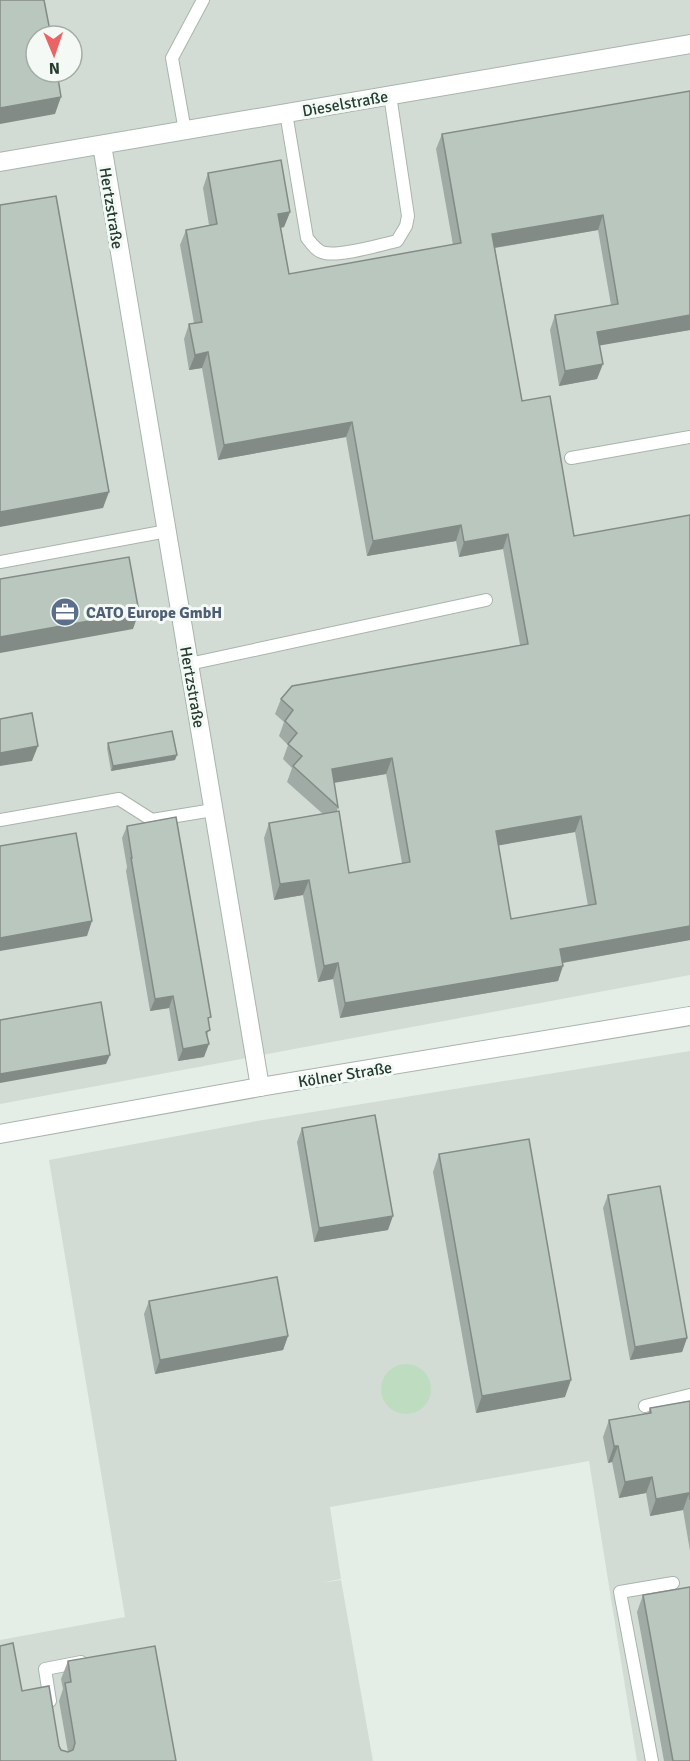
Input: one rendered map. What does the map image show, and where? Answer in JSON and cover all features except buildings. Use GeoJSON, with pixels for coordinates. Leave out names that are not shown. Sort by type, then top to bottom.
{"type":"FeatureCollection","features":[{"type":"Feature","properties":{"kind":"street","name":"Dieselstraße"},"geometry":{"type":"LineString","coordinates":[[0,162],[690,44]]}},
{"type":"Feature","properties":{"kind":"street","name":"Hertzstraße"},"geometry":{"type":"LineString","coordinates":[[102,145],[260,1087]]}},
{"type":"Feature","properties":{"kind":"street","name":"Kölner Straße"},"geometry":{"type":"LineString","coordinates":[[0,1134],[260,1087],[690,1017]]}},
{"type":"Feature","properties":{"kind":"lane"},"geometry":{"type":"LineString","coordinates":[[185,131],[172,58],[203,0]]}},
{"type":"Feature","properties":{"kind":"lane"},"geometry":{"type":"LineString","coordinates":[[286,113],[307,238],[317,250],[325,254],[368,248],[397,241],[406,226],[408,216],[390,95]]}},
{"type":"Feature","properties":{"kind":"lane"},"geometry":{"type":"LineString","coordinates":[[571,458],[690,437]]}},
{"type":"Feature","properties":{"kind":"lane"},"geometry":{"type":"LineString","coordinates":[[0,562],[166,531]]}},
{"type":"Feature","properties":{"kind":"lane"},"geometry":{"type":"LineString","coordinates":[[189,664],[486,600]]}},
{"type":"Feature","properties":{"kind":"lane"},"geometry":{"type":"LineString","coordinates":[[0,820],[119,799],[152,820],[213,810]]}},
{"type":"Feature","properties":{"kind":"lane"},"geometry":{"type":"LineString","coordinates":[[645,1406],[690,1395]]}},
{"type":"Feature","properties":{"kind":"lane"},"geometry":{"type":"LineString","coordinates":[[652,1761],[620,1592],[673,1583]]}},
{"type":"Feature","properties":{"kind":"lane"},"geometry":{"type":"LineString","coordinates":[[53,1715],[45,1669],[97,1659]]}},
{"type":"Feature","properties":{"kind":"shaded area"},"geometry":{"type":"Polygon","coordinates":[[[0,0],[690,0],[690,975],[0,1104],[0,0]]]}},
{"type":"Feature","properties":{"kind":"shaded area"},"geometry":{"type":"Polygon","coordinates":[[[690,1051],[690,1761],[637,1761],[589,1461],[330,1507],[341,1579],[321,1583],[341,1580],[373,1761],[0,1761],[0,1640],[125,1617],[49,1160],[257,1121],[690,1051]]]}},
{"type":"Feature","properties":{"kind":"green space"},"geometry":{"type":"Polygon","coordinates":[[[401,1364],[411,1364],[424,1371],[431,1384],[431,1394],[424,1407],[411,1414],[401,1414],[392,1410],[385,1403],[381,1394],[381,1384],[385,1375],[392,1368],[401,1364]]]}},
{"type":"Feature","properties":{"kind":"place","name":"CATO Europe GmbH"},"geometry":{"type":"Point","coordinates":[65,612]}}]}
